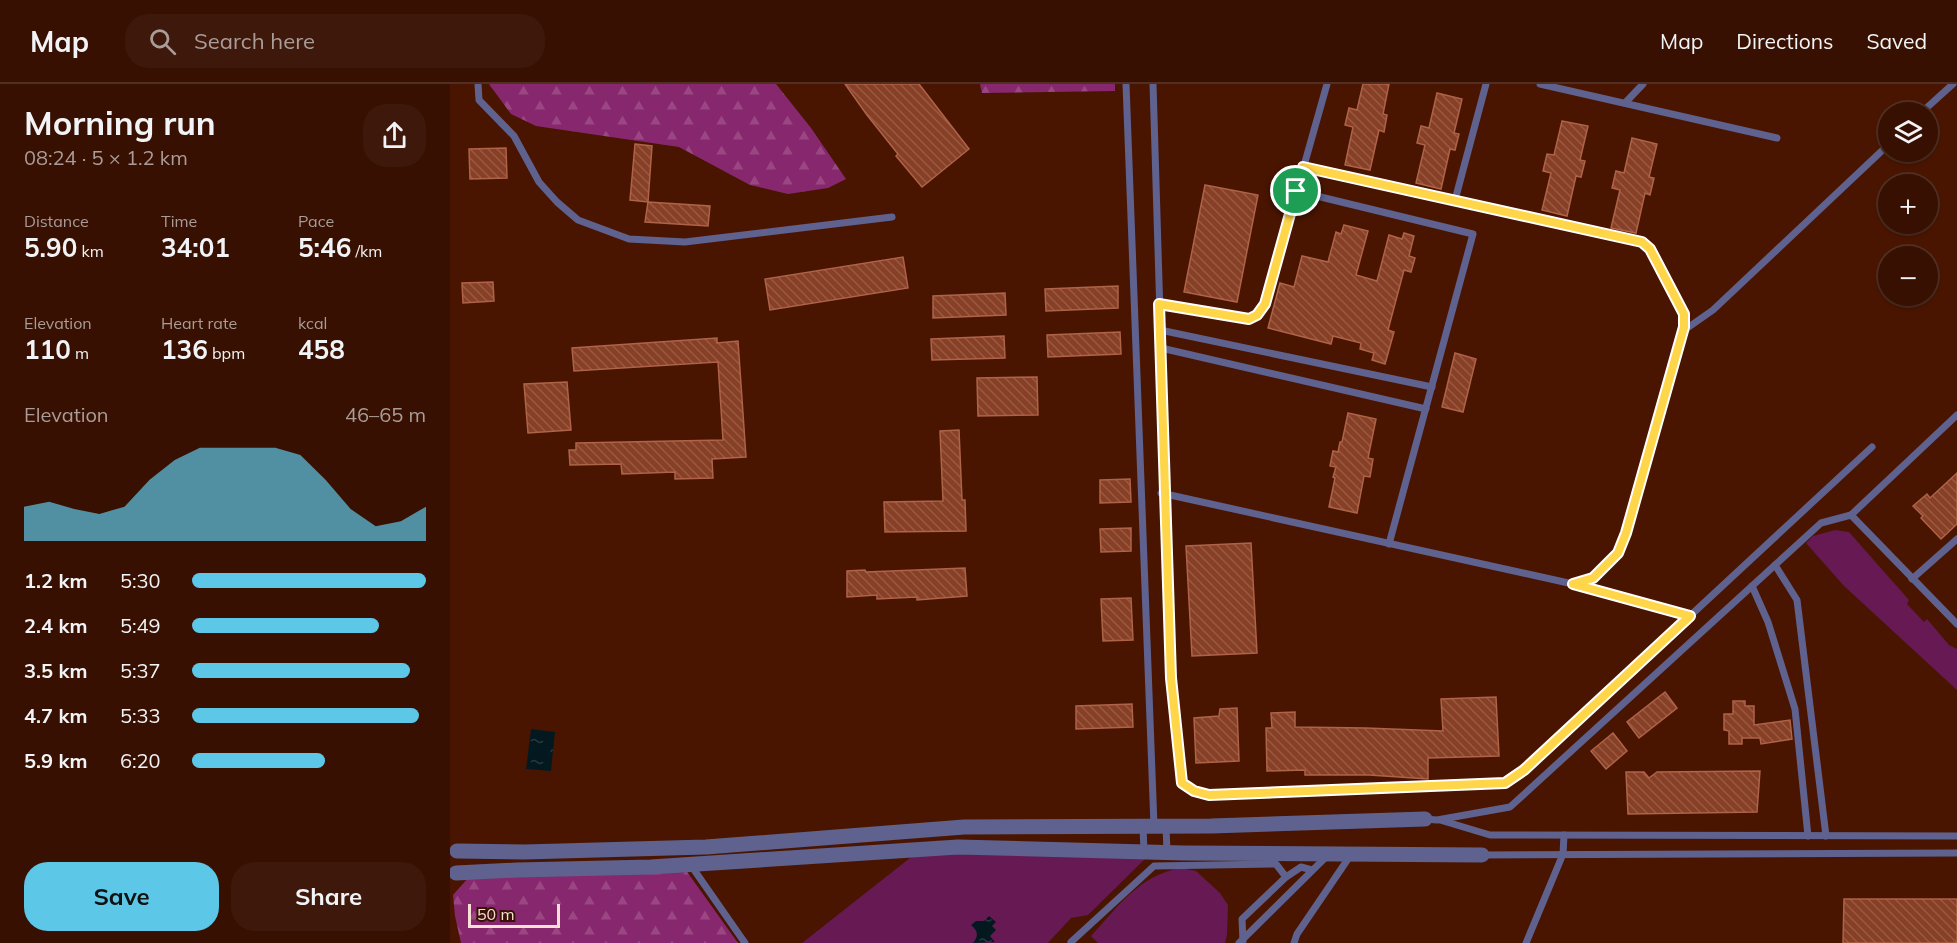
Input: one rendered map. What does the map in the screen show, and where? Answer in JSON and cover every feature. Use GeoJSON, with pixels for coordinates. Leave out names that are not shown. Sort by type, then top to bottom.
{"type":"FeatureCollection","features":[{"type":"Feature","properties":{"kind":"street"},"geometry":{"type":"LineString","coordinates":[[452,844],[524,852],[706,847],[964,826],[1155,826],[1431,820]]}},
{"type":"Feature","properties":{"kind":"street"},"geometry":{"type":"LineString","coordinates":[[452,844],[459,858],[453,876],[517,870],[690,864],[958,847],[1144,852],[1482,855]]}},
{"type":"Feature","properties":{"kind":"lane"},"geometry":{"type":"LineString","coordinates":[[478,84],[478,100],[514,136],[539,182],[557,202],[578,220],[629,238],[684,242],[892,217]]}},
{"type":"Feature","properties":{"kind":"lane"},"geometry":{"type":"LineString","coordinates":[[1126,84],[1155,826],[1167,852]]}},
{"type":"Feature","properties":{"kind":"lane"},"geometry":{"type":"LineString","coordinates":[[1153,84],[1163,494],[1171,678],[1182,783],[1194,791],[1209,795],[1505,783],[1524,770],[1872,447]]}},
{"type":"Feature","properties":{"kind":"lane"},"geometry":{"type":"LineString","coordinates":[[1159,304],[1249,319],[1257,315],[1265,304],[1327,84]]}},
{"type":"Feature","properties":{"kind":"lane"},"geometry":{"type":"LineString","coordinates":[[1455,200],[1486,84]]}},
{"type":"Feature","properties":{"kind":"lane"},"geometry":{"type":"LineString","coordinates":[[1540,84],[1777,138]]}},
{"type":"Feature","properties":{"kind":"lane"},"geometry":{"type":"LineString","coordinates":[[1625,103],[1643,84]]}},
{"type":"Feature","properties":{"kind":"lane"},"geometry":{"type":"LineString","coordinates":[[1934,102],[1953,84]]}},
{"type":"Feature","properties":{"kind":"lane"},"geometry":{"type":"LineString","coordinates":[[1683,331],[1713,310],[1878,153]]}},
{"type":"Feature","properties":{"kind":"lane"},"geometry":{"type":"LineString","coordinates":[[1303,167],[1642,242],[1650,249],[1684,314],[1683,331],[1626,533],[1618,553],[1593,578],[1573,584]]}},
{"type":"Feature","properties":{"kind":"lane"},"geometry":{"type":"LineString","coordinates":[[1296,191],[1473,234],[1389,544]]}},
{"type":"Feature","properties":{"kind":"lane"},"geometry":{"type":"LineString","coordinates":[[1160,330],[1432,387]]}},
{"type":"Feature","properties":{"kind":"lane"},"geometry":{"type":"LineString","coordinates":[[1161,348],[1426,410]]}},
{"type":"Feature","properties":{"kind":"lane"},"geometry":{"type":"LineString","coordinates":[[1431,820],[1510,807],[1821,523],[1851,515],[1957,415]]}},
{"type":"Feature","properties":{"kind":"lane"},"geometry":{"type":"LineString","coordinates":[[1163,494],[1573,584],[1690,616]]}},
{"type":"Feature","properties":{"kind":"lane"},"geometry":{"type":"LineString","coordinates":[[1851,515],[1957,624]]}},
{"type":"Feature","properties":{"kind":"lane"},"geometry":{"type":"LineString","coordinates":[[1912,579],[1957,540]]}},
{"type":"Feature","properties":{"kind":"lane"},"geometry":{"type":"LineString","coordinates":[[1775,566],[1797,600],[1826,836]]}},
{"type":"Feature","properties":{"kind":"lane"},"geometry":{"type":"LineString","coordinates":[[1752,586],[1768,622],[1795,709],[1808,836]]}},
{"type":"Feature","properties":{"kind":"lane"},"geometry":{"type":"LineString","coordinates":[[1431,820],[1490,835],[1957,836]]}},
{"type":"Feature","properties":{"kind":"lane"},"geometry":{"type":"LineString","coordinates":[[1144,852],[1155,826]]}},
{"type":"Feature","properties":{"kind":"lane"},"geometry":{"type":"LineString","coordinates":[[1526,943],[1563,854],[1564,835]]}},
{"type":"Feature","properties":{"kind":"lane"},"geometry":{"type":"LineString","coordinates":[[1482,855],[1957,853]]}},
{"type":"Feature","properties":{"kind":"lane"},"geometry":{"type":"LineString","coordinates":[[1242,942],[1329,854]]}},
{"type":"Feature","properties":{"kind":"lane"},"geometry":{"type":"LineString","coordinates":[[1294,943],[1297,934],[1351,854]]}},
{"type":"Feature","properties":{"kind":"lane"},"geometry":{"type":"LineString","coordinates":[[690,864],[745,943]]}},
{"type":"Feature","properties":{"kind":"lane"},"geometry":{"type":"LineString","coordinates":[[1071,942],[1154,866],[1276,864],[1286,877]]}},
{"type":"Feature","properties":{"kind":"lane"},"geometry":{"type":"LineString","coordinates":[[1242,942],[1242,919],[1286,877],[1301,867],[1312,870]]}},
{"type":"Feature","properties":{"kind":"shaded area"},"geometry":{"type":"Polygon","coordinates":[[[1835,530],[1849,532],[1909,600],[1907,604],[1924,622],[1927,619],[1949,645],[1957,649],[1957,690],[1844,586],[1806,543],[1813,536],[1835,530]]]}},
{"type":"Feature","properties":{"kind":"shaded area"},"geometry":{"type":"Polygon","coordinates":[[[915,854],[1149,855],[1088,915],[1071,918],[1048,943],[802,943],[915,854]]]}},
{"type":"Feature","properties":{"kind":"shaded area"},"geometry":{"type":"Polygon","coordinates":[[[1181,868],[1196,871],[1220,893],[1228,905],[1225,943],[1098,943],[1091,936],[1141,885],[1166,872],[1181,868]]]}},
{"type":"Feature","properties":{"kind":"green space"},"geometry":{"type":"Polygon","coordinates":[[[489,84],[776,84],[811,128],[846,179],[828,188],[788,194],[750,185],[679,147],[536,126],[511,114],[489,84]]]}},
{"type":"Feature","properties":{"kind":"green space"},"geometry":{"type":"Polygon","coordinates":[[[980,84],[1115,84],[1115,91],[982,93],[980,84]]]}},
{"type":"Feature","properties":{"kind":"green space"},"geometry":{"type":"Polygon","coordinates":[[[685,869],[738,943],[461,943],[453,895],[469,877],[685,869]]]}},
{"type":"Feature","properties":{"kind":"water"},"geometry":{"type":"Polygon","coordinates":[[[531,729],[555,732],[551,771],[526,769],[531,729]]]}},
{"type":"Feature","properties":{"kind":"water"},"geometry":{"type":"Polygon","coordinates":[[[989,916],[996,922],[992,926],[996,930],[990,936],[995,942],[973,943],[977,934],[971,925],[976,921],[984,921],[989,916]]]}},
{"type":"Feature","properties":{"kind":"building"},"geometry":{"type":"Polygon","coordinates":[[[845,84],[919,84],[969,149],[922,187],[896,156],[898,154],[845,84]]]}},
{"type":"Feature","properties":{"kind":"building"},"geometry":{"type":"Polygon","coordinates":[[[1363,84],[1389,84],[1383,114],[1387,115],[1384,132],[1379,130],[1370,170],[1345,165],[1353,127],[1345,125],[1349,108],[1357,110],[1363,84]]]}},
{"type":"Feature","properties":{"kind":"building"},"geometry":{"type":"Polygon","coordinates":[[[1437,93],[1462,99],[1454,133],[1459,134],[1455,150],[1450,149],[1441,189],[1416,183],[1425,145],[1417,143],[1421,126],[1429,128],[1437,93]]]}},
{"type":"Feature","properties":{"kind":"building"},"geometry":{"type":"Polygon","coordinates":[[[1562,121],[1588,126],[1580,160],[1585,161],[1581,177],[1576,176],[1567,216],[1542,210],[1551,173],[1543,171],[1547,154],[1554,155],[1562,121]]]}},
{"type":"Feature","properties":{"kind":"building"},"geometry":{"type":"Polygon","coordinates":[[[1632,138],[1657,144],[1649,177],[1654,178],[1650,195],[1645,193],[1636,233],[1611,228],[1620,190],[1612,188],[1616,171],[1624,173],[1632,138]]]}},
{"type":"Feature","properties":{"kind":"building"},"geometry":{"type":"Polygon","coordinates":[[[635,144],[652,146],[648,202],[630,200],[635,144]]]}},
{"type":"Feature","properties":{"kind":"building"},"geometry":{"type":"Polygon","coordinates":[[[506,148],[507,178],[470,179],[469,149],[506,148]]]}},
{"type":"Feature","properties":{"kind":"building"},"geometry":{"type":"Polygon","coordinates":[[[1205,185],[1258,195],[1237,302],[1184,292],[1205,185]]]}},
{"type":"Feature","properties":{"kind":"building"},"geometry":{"type":"Polygon","coordinates":[[[648,202],[710,206],[708,226],[645,222],[648,202]]]}},
{"type":"Feature","properties":{"kind":"building"},"geometry":{"type":"Polygon","coordinates":[[[1344,225],[1368,231],[1356,275],[1377,281],[1389,235],[1402,239],[1404,233],[1414,236],[1409,256],[1415,258],[1411,272],[1404,270],[1388,330],[1394,332],[1385,364],[1372,360],[1374,353],[1360,349],[1361,343],[1333,336],[1331,344],[1268,328],[1280,283],[1294,287],[1302,256],[1328,262],[1336,232],[1341,234],[1344,225]]]}},
{"type":"Feature","properties":{"kind":"building"},"geometry":{"type":"Polygon","coordinates":[[[903,257],[908,288],[770,310],[765,279],[903,257]]]}},
{"type":"Feature","properties":{"kind":"building"},"geometry":{"type":"Polygon","coordinates":[[[493,282],[494,301],[463,303],[462,283],[493,282]]]}},
{"type":"Feature","properties":{"kind":"building"},"geometry":{"type":"Polygon","coordinates":[[[1118,286],[1118,308],[1046,311],[1045,289],[1118,286]]]}},
{"type":"Feature","properties":{"kind":"building"},"geometry":{"type":"Polygon","coordinates":[[[1005,293],[1006,315],[933,318],[933,296],[1005,293]]]}},
{"type":"Feature","properties":{"kind":"building"},"geometry":{"type":"Polygon","coordinates":[[[1120,332],[1121,354],[1048,357],[1047,335],[1120,332]]]}},
{"type":"Feature","properties":{"kind":"building"},"geometry":{"type":"Polygon","coordinates":[[[1004,336],[1005,358],[932,360],[931,339],[1004,336]]]}},
{"type":"Feature","properties":{"kind":"building"},"geometry":{"type":"Polygon","coordinates":[[[717,338],[717,343],[738,341],[746,457],[712,459],[713,478],[675,479],[675,472],[622,474],[621,464],[570,465],[569,450],[576,450],[576,443],[723,440],[718,362],[574,371],[572,348],[717,338]]]}},
{"type":"Feature","properties":{"kind":"building"},"geometry":{"type":"Polygon","coordinates":[[[1455,353],[1476,359],[1463,412],[1442,407],[1455,353]]]}},
{"type":"Feature","properties":{"kind":"building"},"geometry":{"type":"Polygon","coordinates":[[[1037,377],[1038,415],[978,416],[977,378],[1037,377]]]}},
{"type":"Feature","properties":{"kind":"building"},"geometry":{"type":"Polygon","coordinates":[[[567,382],[571,430],[528,433],[524,384],[567,382]]]}},
{"type":"Feature","properties":{"kind":"building"},"geometry":{"type":"Polygon","coordinates":[[[1348,413],[1376,419],[1368,458],[1373,459],[1370,477],[1364,476],[1357,513],[1329,507],[1336,467],[1330,466],[1333,451],[1338,452],[1340,442],[1342,442],[1348,413]]]}},
{"type":"Feature","properties":{"kind":"building"},"geometry":{"type":"Polygon","coordinates":[[[959,430],[962,500],[965,500],[966,531],[885,532],[884,502],[943,501],[940,431],[959,430]]]}},
{"type":"Feature","properties":{"kind":"building"},"geometry":{"type":"Polygon","coordinates":[[[1957,473],[1957,524],[1941,539],[1913,506],[1927,494],[1930,498],[1957,473]]]}},
{"type":"Feature","properties":{"kind":"building"},"geometry":{"type":"Polygon","coordinates":[[[1130,479],[1131,502],[1100,503],[1100,480],[1130,479]]]}},
{"type":"Feature","properties":{"kind":"building"},"geometry":{"type":"Polygon","coordinates":[[[1131,528],[1131,551],[1101,552],[1100,529],[1131,528]]]}},
{"type":"Feature","properties":{"kind":"building"},"geometry":{"type":"Polygon","coordinates":[[[1251,543],[1257,653],[1192,656],[1186,546],[1251,543]]]}},
{"type":"Feature","properties":{"kind":"building"},"geometry":{"type":"Polygon","coordinates":[[[965,568],[967,596],[917,600],[917,597],[877,599],[877,595],[847,597],[847,571],[965,568]]]}},
{"type":"Feature","properties":{"kind":"building"},"geometry":{"type":"Polygon","coordinates":[[[1131,598],[1133,640],[1103,641],[1101,599],[1131,598]]]}},
{"type":"Feature","properties":{"kind":"building"},"geometry":{"type":"Polygon","coordinates":[[[1665,692],[1677,708],[1639,738],[1627,722],[1665,692]]]}},
{"type":"Feature","properties":{"kind":"building"},"geometry":{"type":"Polygon","coordinates":[[[1496,697],[1499,756],[1428,758],[1428,779],[1369,775],[1305,775],[1305,770],[1267,771],[1266,728],[1272,728],[1271,713],[1295,712],[1295,727],[1443,731],[1441,699],[1496,697]]]}},
{"type":"Feature","properties":{"kind":"building"},"geometry":{"type":"Polygon","coordinates":[[[1733,701],[1745,701],[1745,706],[1754,706],[1754,725],[1790,720],[1792,739],[1761,744],[1760,738],[1742,738],[1742,744],[1729,744],[1729,731],[1724,730],[1724,714],[1733,714],[1733,701]]]}},
{"type":"Feature","properties":{"kind":"building"},"geometry":{"type":"Polygon","coordinates":[[[1132,704],[1133,727],[1076,729],[1076,706],[1132,704]]]}},
{"type":"Feature","properties":{"kind":"building"},"geometry":{"type":"Polygon","coordinates":[[[1237,708],[1239,761],[1196,763],[1194,718],[1219,716],[1220,709],[1237,708]]]}},
{"type":"Feature","properties":{"kind":"building"},"geometry":{"type":"Polygon","coordinates":[[[1613,733],[1627,751],[1606,769],[1591,751],[1613,733]]]}},
{"type":"Feature","properties":{"kind":"building"},"geometry":{"type":"Polygon","coordinates":[[[1760,771],[1757,812],[1628,814],[1626,772],[1644,772],[1649,778],[1657,772],[1760,771]]]}},
{"type":"Feature","properties":{"kind":"building"},"geometry":{"type":"Polygon","coordinates":[[[1844,899],[1957,899],[1957,943],[1843,943],[1844,899]]]}},
{"type":"Feature","properties":{"kind":"route"},"geometry":{"type":"LineString","coordinates":[[1303,167],[1642,242],[1650,249],[1684,314],[1684,327],[1626,533],[1618,553],[1593,578],[1573,584],[1690,616],[1524,770],[1505,783],[1209,795],[1194,791],[1182,783],[1171,678],[1159,304],[1249,319],[1257,315],[1265,304],[1296,191],[1303,167]]}}]}
